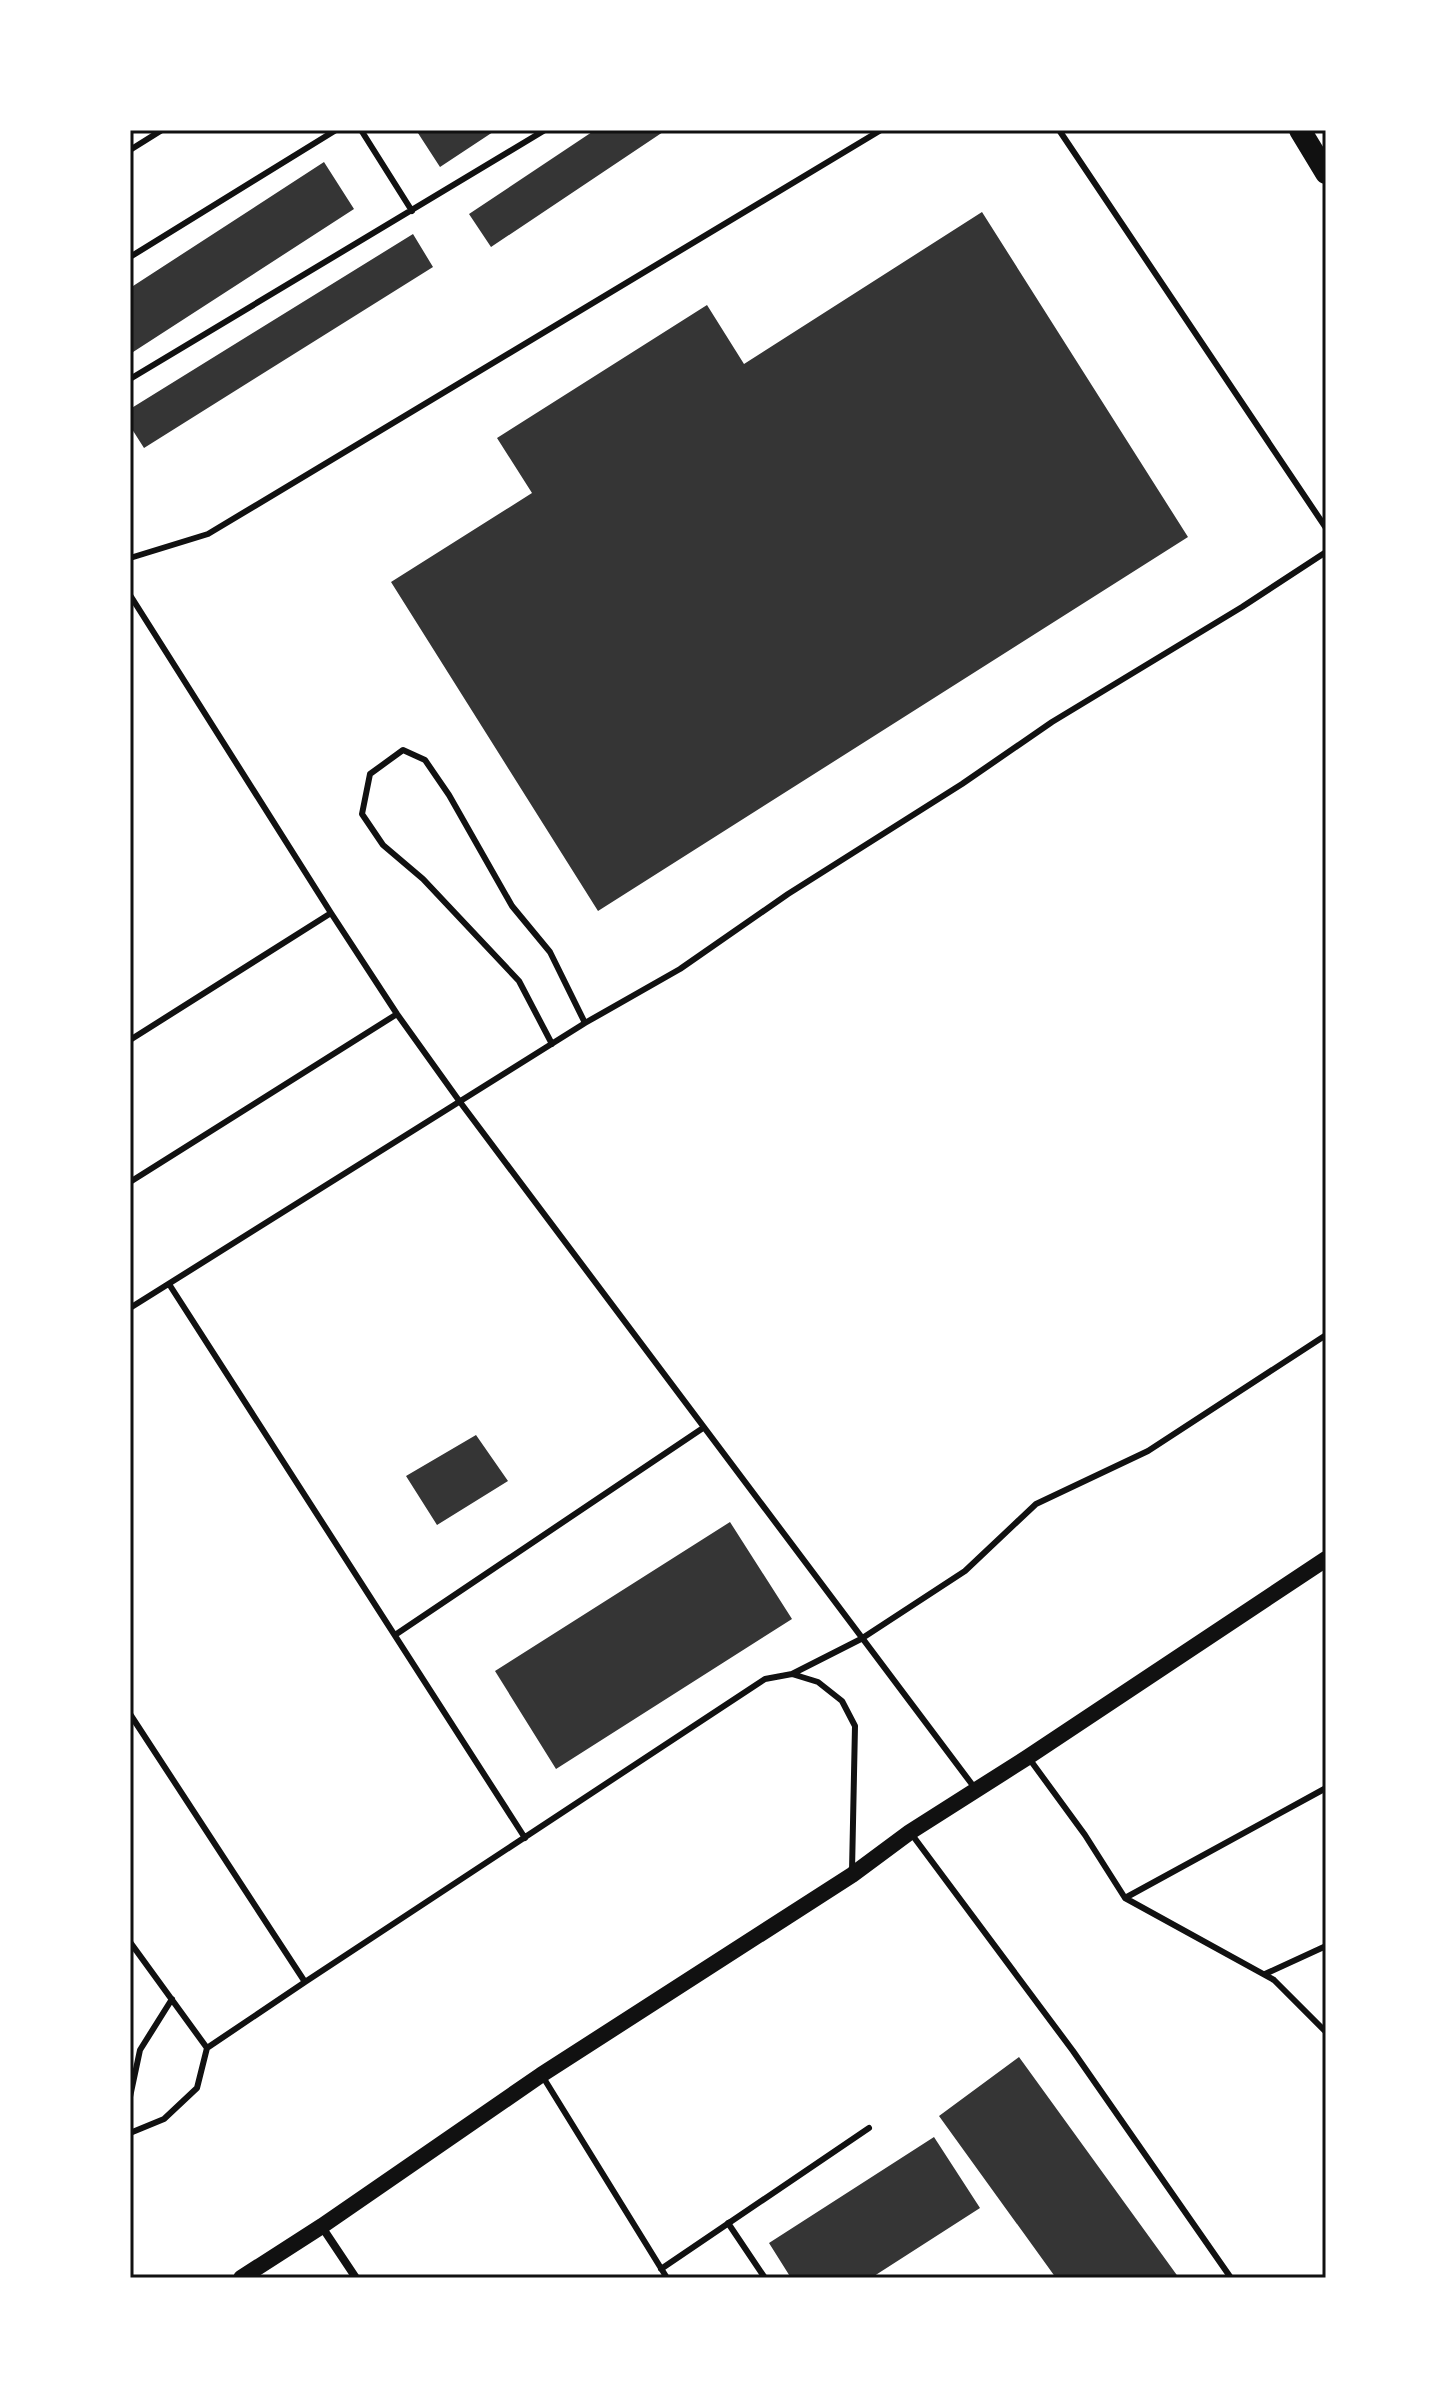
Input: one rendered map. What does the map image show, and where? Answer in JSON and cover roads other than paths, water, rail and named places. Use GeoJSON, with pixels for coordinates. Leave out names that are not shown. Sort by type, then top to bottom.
{"type":"FeatureCollection","features":[{"type":"Feature","properties":{"kind":"highway"},"geometry":{"type":"LineString","coordinates":[[1300,130],[1326,173]]}},
{"type":"Feature","properties":{"kind":"main road"},"geometry":{"type":"LineString","coordinates":[[241,2278],[541,2075],[852,1875],[910,1832],[1326,1559]]}},
{"type":"Feature","properties":{"kind":"street"},"geometry":{"type":"LineString","coordinates":[[322,2226],[356,2278]]}},
{"type":"Feature","properties":{"kind":"lane"},"geometry":{"type":"LineString","coordinates":[[130,150],[162,130]]}},
{"type":"Feature","properties":{"kind":"lane"},"geometry":{"type":"LineString","coordinates":[[130,257],[336,130]]}},
{"type":"Feature","properties":{"kind":"lane"},"geometry":{"type":"LineString","coordinates":[[361,130],[412,211]]}},
{"type":"Feature","properties":{"kind":"lane"},"geometry":{"type":"LineString","coordinates":[[130,379],[545,130]]}},
{"type":"Feature","properties":{"kind":"lane"},"geometry":{"type":"LineString","coordinates":[[130,558],[208,534],[881,130]]}},
{"type":"Feature","properties":{"kind":"lane"},"geometry":{"type":"LineString","coordinates":[[1059,130],[1326,528]]}},
{"type":"Feature","properties":{"kind":"lane"},"geometry":{"type":"LineString","coordinates":[[130,1308],[585,1023],[680,969],[788,894],[962,784],[1052,722],[1242,607],[1326,552]]}},
{"type":"Feature","properties":{"kind":"lane"},"geometry":{"type":"LineString","coordinates":[[130,595],[397,1014],[976,1790]]}},
{"type":"Feature","properties":{"kind":"lane"},"geometry":{"type":"LineString","coordinates":[[552,1044],[519,981],[452,908],[383,845],[362,814],[370,774],[403,750],[425,760],[449,795],[512,906],[550,952],[585,1023]]}},
{"type":"Feature","properties":{"kind":"lane"},"geometry":{"type":"LineString","coordinates":[[130,1040],[331,913]]}},
{"type":"Feature","properties":{"kind":"lane"},"geometry":{"type":"LineString","coordinates":[[130,1182],[397,1014]]}},
{"type":"Feature","properties":{"kind":"lane"},"geometry":{"type":"LineString","coordinates":[[169,1284],[525,1838]]}},
{"type":"Feature","properties":{"kind":"lane"},"geometry":{"type":"LineString","coordinates":[[130,2133],[164,2119],[197,2088],[207,2048],[305,1982],[765,1679],[792,1674],[861,1639],[965,1571],[1036,1504],[1148,1451],[1326,1335]]}},
{"type":"Feature","properties":{"kind":"lane"},"geometry":{"type":"LineString","coordinates":[[395,1635],[703,1428]]}},
{"type":"Feature","properties":{"kind":"lane"},"geometry":{"type":"LineString","coordinates":[[792,1674],[818,1682],[842,1701],[855,1726],[852,1875]]}},
{"type":"Feature","properties":{"kind":"lane"},"geometry":{"type":"LineString","coordinates":[[130,1714],[305,1982]]}},
{"type":"Feature","properties":{"kind":"lane"},"geometry":{"type":"LineString","coordinates":[[1028,1757],[1085,1835],[1125,1898],[1265,1974],[1326,2032]]}},
{"type":"Feature","properties":{"kind":"lane"},"geometry":{"type":"LineString","coordinates":[[1125,1898],[1326,1788]]}},
{"type":"Feature","properties":{"kind":"lane"},"geometry":{"type":"LineString","coordinates":[[910,1832],[1073,2051],[1231,2278]]}},
{"type":"Feature","properties":{"kind":"lane"},"geometry":{"type":"LineString","coordinates":[[130,1942],[207,2048]]}},
{"type":"Feature","properties":{"kind":"lane"},"geometry":{"type":"LineString","coordinates":[[1265,1974],[1326,1946]]}},
{"type":"Feature","properties":{"kind":"lane"},"geometry":{"type":"LineString","coordinates":[[130,2097],[140,2050],[172,1999]]}},
{"type":"Feature","properties":{"kind":"lane"},"geometry":{"type":"LineString","coordinates":[[541,2075],[667,2278]]}},
{"type":"Feature","properties":{"kind":"lane"},"geometry":{"type":"LineString","coordinates":[[661,2269],[869,2128]]}},
{"type":"Feature","properties":{"kind":"lane"},"geometry":{"type":"LineString","coordinates":[[728,2223],[765,2278]]}}]}
